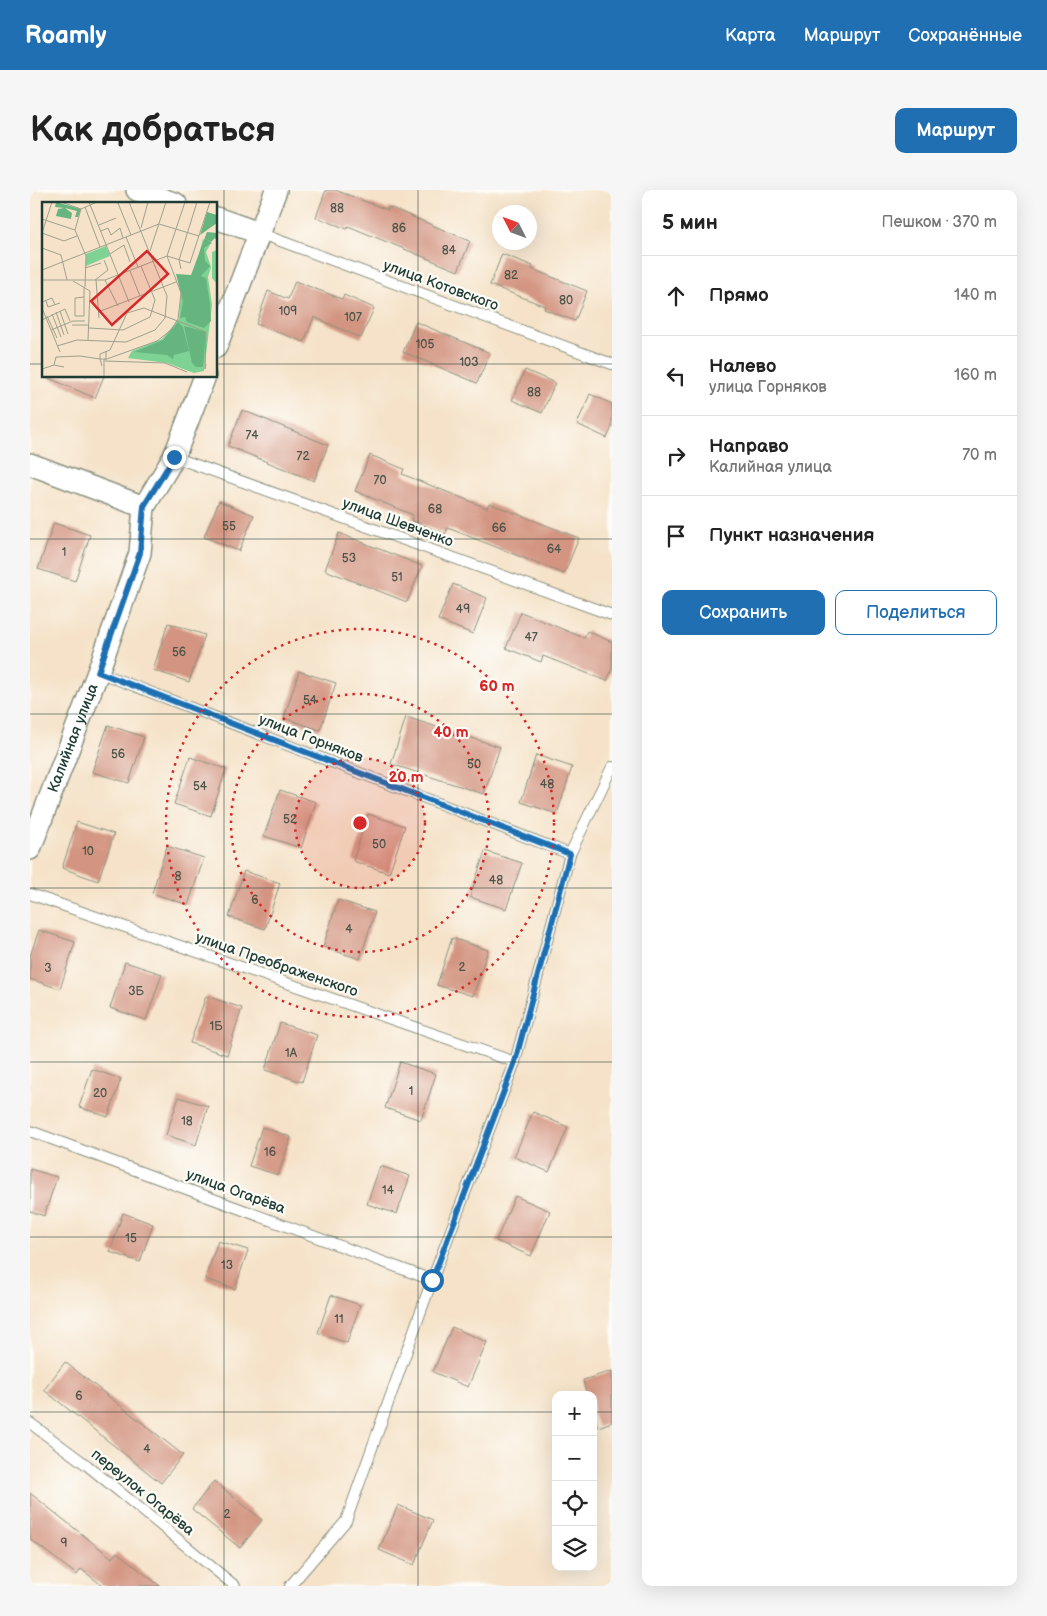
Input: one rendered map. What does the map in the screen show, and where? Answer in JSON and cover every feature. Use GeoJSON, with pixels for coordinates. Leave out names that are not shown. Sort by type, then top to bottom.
{"type":"FeatureCollection","features":[{"type":"Feature","properties":{"kind":"street"},"geometry":{"type":"LineString","coordinates":[[137,190],[170,202]]}},
{"type":"Feature","properties":{"kind":"street"},"geometry":{"type":"LineString","coordinates":[[218,342],[276,190]]}},
{"type":"Feature","properties":{"kind":"street"},"geometry":{"type":"LineString","coordinates":[[218,219],[259,233]]}},
{"type":"Feature","properties":{"kind":"street","name":"Калийная улица"},"geometry":{"type":"LineString","coordinates":[[30,849],[98,672],[140,553],[144,506],[174,457],[204,378]]}},
{"type":"Feature","properties":{"kind":"street"},"geometry":{"type":"LineString","coordinates":[[30,464],[144,506]]}},
{"type":"Feature","properties":{"kind":"lane","name":"улица Котовского"},"geometry":{"type":"LineString","coordinates":[[259,233],[612,364]]}},
{"type":"Feature","properties":{"kind":"lane","name":"улица Шевченко"},"geometry":{"type":"LineString","coordinates":[[174,457],[612,615]]}},
{"type":"Feature","properties":{"kind":"lane","name":"улица Горняков"},"geometry":{"type":"LineString","coordinates":[[98,672],[570,854]]}},
{"type":"Feature","properties":{"kind":"lane"},"geometry":{"type":"LineString","coordinates":[[290,1586],[346,1521],[432,1280],[515,1062],[570,854],[612,767]]}},
{"type":"Feature","properties":{"kind":"lane","name":"улица Преображенского"},"geometry":{"type":"LineString","coordinates":[[30,894],[515,1062]]}},
{"type":"Feature","properties":{"kind":"lane","name":"улица Огарёва"},"geometry":{"type":"LineString","coordinates":[[30,1131],[432,1280]]}},
{"type":"Feature","properties":{"kind":"lane","name":"переулок Огарёва"},"geometry":{"type":"LineString","coordinates":[[30,1422],[235,1586]]}},
{"type":"Feature","properties":{"kind":"building"},"geometry":{"type":"Polygon","coordinates":[[[326,190],[335,190],[388,210],[389,207],[470,241],[458,271],[348,226],[347,229],[316,217],[326,190]]]}},
{"type":"Feature","properties":{"kind":"building"},"geometry":{"type":"Polygon","coordinates":[[[502,254],[533,266],[532,269],[587,291],[575,321],[544,309],[545,306],[490,285],[502,254]]]}},
{"type":"Feature","properties":{"kind":"building"},"geometry":{"type":"Polygon","coordinates":[[[295,281],[342,299],[344,295],[374,308],[361,338],[314,317],[304,342],[256,324],[268,291],[288,299],[295,281]]]}},
{"type":"Feature","properties":{"kind":"building"},"geometry":{"type":"Polygon","coordinates":[[[416,322],[490,353],[477,383],[403,352],[416,322]]]}},
{"type":"Feature","properties":{"kind":"building"},"geometry":{"type":"Polygon","coordinates":[[[525,370],[555,383],[542,413],[512,400],[525,370]]]}},
{"type":"Feature","properties":{"kind":"building"},"geometry":{"type":"Polygon","coordinates":[[[49,378],[103,378],[95,398],[49,378]]]}},
{"type":"Feature","properties":{"kind":"building"},"geometry":{"type":"Polygon","coordinates":[[[590,394],[612,404],[612,427],[607,438],[577,424],[590,394]]]}},
{"type":"Feature","properties":{"kind":"building"},"geometry":{"type":"Polygon","coordinates":[[[242,410],[328,445],[314,481],[228,446],[242,410]]]}},
{"type":"Feature","properties":{"kind":"building"},"geometry":{"type":"Polygon","coordinates":[[[370,455],[404,469],[402,474],[487,508],[489,503],[579,538],[564,574],[448,528],[445,534],[411,520],[413,515],[355,491],[370,455]]]}},
{"type":"Feature","properties":{"kind":"building"},"geometry":{"type":"Polygon","coordinates":[[[219,501],[254,515],[239,551],[204,537],[219,501]]]}},
{"type":"Feature","properties":{"kind":"building"},"geometry":{"type":"Polygon","coordinates":[[[54,523],[90,535],[75,581],[38,569],[54,523]]]}},
{"type":"Feature","properties":{"kind":"building"},"geometry":{"type":"Polygon","coordinates":[[[339,533],[422,566],[407,602],[325,570],[339,533]]]}},
{"type":"Feature","properties":{"kind":"building"},"geometry":{"type":"Polygon","coordinates":[[[453,584],[487,598],[473,634],[438,620],[453,584]]]}},
{"type":"Feature","properties":{"kind":"building"},"geometry":{"type":"Polygon","coordinates":[[[521,612],[584,638],[587,631],[612,642],[612,669],[607,681],[543,656],[541,662],[506,648],[521,612]]]}},
{"type":"Feature","properties":{"kind":"building"},"geometry":{"type":"Polygon","coordinates":[[[168,623],[205,635],[189,682],[153,670],[168,623]]]}},
{"type":"Feature","properties":{"kind":"building"},"geometry":{"type":"Polygon","coordinates":[[[299,671],[336,683],[320,730],[284,718],[299,671]]]}},
{"type":"Feature","properties":{"kind":"building"},"geometry":{"type":"Polygon","coordinates":[[[406,717],[500,747],[484,794],[391,764],[406,717]]]}},
{"type":"Feature","properties":{"kind":"building"},"geometry":{"type":"Polygon","coordinates":[[[108,725],[144,737],[129,783],[92,772],[108,725]]]}},
{"type":"Feature","properties":{"kind":"building"},"geometry":{"type":"Polygon","coordinates":[[[536,755],[572,767],[557,814],[521,802],[536,755]]]}},
{"type":"Feature","properties":{"kind":"building"},"geometry":{"type":"Polygon","coordinates":[[[190,757],[226,769],[211,816],[174,804],[190,757]]]}},
{"type":"Feature","properties":{"kind":"building"},"geometry":{"type":"Polygon","coordinates":[[[280,790],[316,802],[301,848],[264,836],[280,790]]]}},
{"type":"Feature","properties":{"kind":"building"},"geometry":{"type":"Polygon","coordinates":[[[368,814],[405,826],[389,873],[353,861],[368,814]]]}},
{"type":"Feature","properties":{"kind":"building"},"geometry":{"type":"Polygon","coordinates":[[[77,822],[114,834],[98,881],[62,868],[77,822]]]}},
{"type":"Feature","properties":{"kind":"building"},"geometry":{"type":"Polygon","coordinates":[[[167,846],[204,858],[188,905],[152,893],[167,846]]]}},
{"type":"Feature","properties":{"kind":"building"},"geometry":{"type":"Polygon","coordinates":[[[485,851],[522,863],[506,909],[470,897],[485,851]]]}},
{"type":"Feature","properties":{"kind":"building"},"geometry":{"type":"Polygon","coordinates":[[[244,871],[280,883],[265,929],[229,917],[244,871]]]}},
{"type":"Feature","properties":{"kind":"building"},"geometry":{"type":"Polygon","coordinates":[[[338,900],[375,912],[360,959],[323,947],[338,900]]]}},
{"type":"Feature","properties":{"kind":"building"},"geometry":{"type":"Polygon","coordinates":[[[39,930],[75,942],[60,989],[30,979],[30,956],[39,930]]]}},
{"type":"Feature","properties":{"kind":"building"},"geometry":{"type":"Polygon","coordinates":[[[452,938],[488,950],[473,996],[437,985],[452,938]]]}},
{"type":"Feature","properties":{"kind":"building"},"geometry":{"type":"Polygon","coordinates":[[[125,962],[162,974],[146,1020],[110,1008],[125,962]]]}},
{"type":"Feature","properties":{"kind":"building"},"geometry":{"type":"Polygon","coordinates":[[[206,996],[242,1008],[227,1055],[190,1043],[206,996]]]}},
{"type":"Feature","properties":{"kind":"building"},"geometry":{"type":"Polygon","coordinates":[[[280,1023],[317,1035],[302,1082],[265,1070],[280,1023]]]}},
{"type":"Feature","properties":{"kind":"building"},"geometry":{"type":"Polygon","coordinates":[[[400,1062],[436,1074],[421,1120],[385,1108],[400,1062]]]}},
{"type":"Feature","properties":{"kind":"building"},"geometry":{"type":"Polygon","coordinates":[[[92,1069],[121,1079],[108,1117],[79,1107],[92,1069]]]}},
{"type":"Feature","properties":{"kind":"building"},"geometry":{"type":"Polygon","coordinates":[[[179,1097],[208,1106],[196,1145],[166,1135],[179,1097]]]}},
{"type":"Feature","properties":{"kind":"building"},"geometry":{"type":"Polygon","coordinates":[[[533,1112],[568,1127],[549,1172],[514,1157],[533,1112]]]}},
{"type":"Feature","properties":{"kind":"building"},"geometry":{"type":"Polygon","coordinates":[[[262,1127],[291,1137],[278,1175],[249,1166],[262,1127]]]}},
{"type":"Feature","properties":{"kind":"building"},"geometry":{"type":"Polygon","coordinates":[[[380,1166],[410,1176],[397,1214],[367,1204],[380,1166]]]}},
{"type":"Feature","properties":{"kind":"building"},"geometry":{"type":"Polygon","coordinates":[[[30,1169],[57,1177],[44,1216],[30,1211],[30,1169]]]}},
{"type":"Feature","properties":{"kind":"building"},"geometry":{"type":"Polygon","coordinates":[[[515,1196],[550,1211],[531,1256],[496,1241],[515,1196]]]}},
{"type":"Feature","properties":{"kind":"building"},"geometry":{"type":"Polygon","coordinates":[[[123,1213],[153,1224],[140,1262],[110,1252],[123,1213]]]}},
{"type":"Feature","properties":{"kind":"building"},"geometry":{"type":"Polygon","coordinates":[[[218,1241],[248,1250],[235,1289],[205,1279],[218,1241]]]}},
{"type":"Feature","properties":{"kind":"building"},"geometry":{"type":"Polygon","coordinates":[[[331,1295],[360,1305],[347,1343],[318,1333],[331,1295]]]}},
{"type":"Feature","properties":{"kind":"building"},"geometry":{"type":"Polygon","coordinates":[[[452,1327],[487,1342],[468,1387],[433,1372],[452,1327]]]}},
{"type":"Feature","properties":{"kind":"building"},"geometry":{"type":"Polygon","coordinates":[[[65,1362],[183,1455],[161,1483],[44,1390],[65,1362]]]}},
{"type":"Feature","properties":{"kind":"building"},"geometry":{"type":"Polygon","coordinates":[[[612,1371],[612,1422],[598,1427],[597,1391],[586,1391],[583,1380],[612,1371]]]}},
{"type":"Feature","properties":{"kind":"building"},"geometry":{"type":"Polygon","coordinates":[[[214,1481],[262,1520],[240,1548],[192,1509],[214,1481]]]}},
{"type":"Feature","properties":{"kind":"building"},"geometry":{"type":"Polygon","coordinates":[[[30,1493],[112,1558],[117,1552],[160,1586],[103,1586],[81,1569],[77,1575],[30,1539],[30,1493]]]}},
{"type":"Feature","properties":{"kind":"building"},"geometry":{"type":"Polygon","coordinates":[[[398,1505],[433,1520],[414,1565],[379,1550],[398,1505]]]}},
{"type":"Feature","properties":{"kind":"route"},"geometry":{"type":"LineString","coordinates":[[174,457],[144,506],[140,553],[98,672],[570,854],[515,1062],[432,1280]]}}]}
